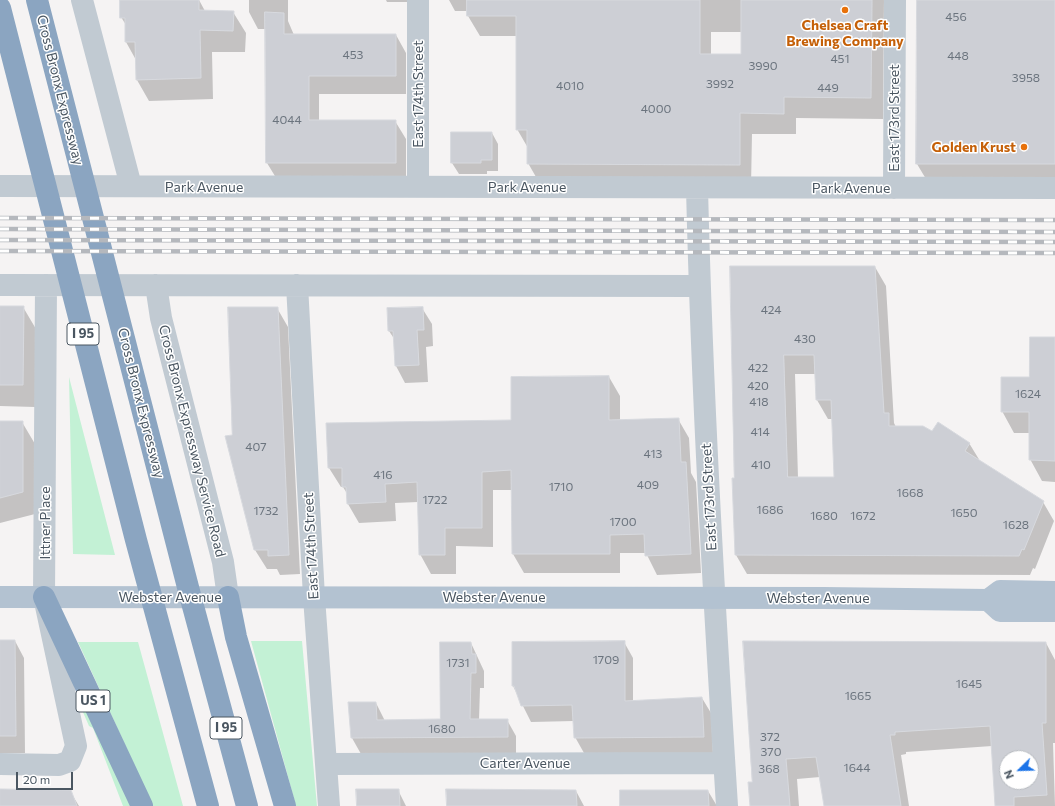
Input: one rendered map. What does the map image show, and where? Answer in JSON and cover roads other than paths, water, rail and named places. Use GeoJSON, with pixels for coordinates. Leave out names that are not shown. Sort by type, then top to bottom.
{"type":"FeatureCollection","features":[{"type":"Feature","properties":{"kind":"highway","name":"Cross Bronx Expressway"},"geometry":{"type":"LineString","coordinates":[[37,0],[204,650],[247,806]]}},
{"type":"Feature","properties":{"kind":"highway","name":"I 95"},"geometry":{"type":"LineString","coordinates":[[0,8],[167,659],[208,806]]}},
{"type":"Feature","properties":{"kind":"highway","name":"US 1"},"geometry":{"type":"LineString","coordinates":[[44,597],[142,806]]}},
{"type":"Feature","properties":{"kind":"highway"},"geometry":{"type":"LineString","coordinates":[[228,597],[236,637],[285,806]]}},
{"type":"Feature","properties":{"kind":"main road","name":"Webster Avenue"},"geometry":{"type":"LineString","coordinates":[[0,597],[714,597],[988,600],[1000,591],[1055,592]]}},
{"type":"Feature","properties":{"kind":"main road"},"geometry":{"type":"LineString","coordinates":[[988,600],[1000,611],[1055,611]]}},
{"type":"Feature","properties":{"kind":"street"},"geometry":{"type":"LineString","coordinates":[[82,0],[131,186]]}},
{"type":"Feature","properties":{"kind":"street","name":"East 174th Street"},"geometry":{"type":"LineString","coordinates":[[418,0],[418,187]]}},
{"type":"Feature","properties":{"kind":"street","name":"East 173rd Street"},"geometry":{"type":"LineString","coordinates":[[894,188],[895,0]]}},
{"type":"Feature","properties":{"kind":"street","name":"Park Avenue"},"geometry":{"type":"LineString","coordinates":[[0,186],[418,187],[698,196],[894,188],[1055,188]]}},
{"type":"Feature","properties":{"kind":"street","name":"East 173rd Street"},"geometry":{"type":"LineString","coordinates":[[698,196],[699,279],[714,597],[727,806]]}},
{"type":"Feature","properties":{"kind":"street"},"geometry":{"type":"LineString","coordinates":[[0,285],[297,285],[699,279]]}},
{"type":"Feature","properties":{"kind":"street","name":"Ittner Place"},"geometry":{"type":"LineString","coordinates":[[0,764],[65,764],[73,756],[76,741],[44,597],[46,285]]}},
{"type":"Feature","properties":{"kind":"street","name":"Cross Bronx Expressway Service Road"},"geometry":{"type":"LineString","coordinates":[[156,285],[161,318],[223,562],[228,597]]}},
{"type":"Feature","properties":{"kind":"street","name":"East 174th Street"},"geometry":{"type":"LineString","coordinates":[[297,285],[314,597],[329,806]]}},
{"type":"Feature","properties":{"kind":"street","name":"Carter Avenue"},"geometry":{"type":"LineString","coordinates":[[326,764],[724,763]]}},
{"type":"Feature","properties":{"kind":"railway"},"geometry":{"type":"LineString","coordinates":[[0,218],[1055,220]]}},
{"type":"Feature","properties":{"kind":"railway"},"geometry":{"type":"LineString","coordinates":[[0,229],[1055,232]]}},
{"type":"Feature","properties":{"kind":"railway"},"geometry":{"type":"LineString","coordinates":[[0,240],[1055,242]]}},
{"type":"Feature","properties":{"kind":"railway"},"geometry":{"type":"LineString","coordinates":[[0,251],[1055,253]]}},
{"type":"Feature","properties":{"kind":"place","name":"Chelsea Craft Brewing Company"},"geometry":{"type":"Point","coordinates":[845,10]}},
{"type":"Feature","properties":{"kind":"place","name":"Golden Krust"},"geometry":{"type":"Point","coordinates":[1024,147]}}]}
